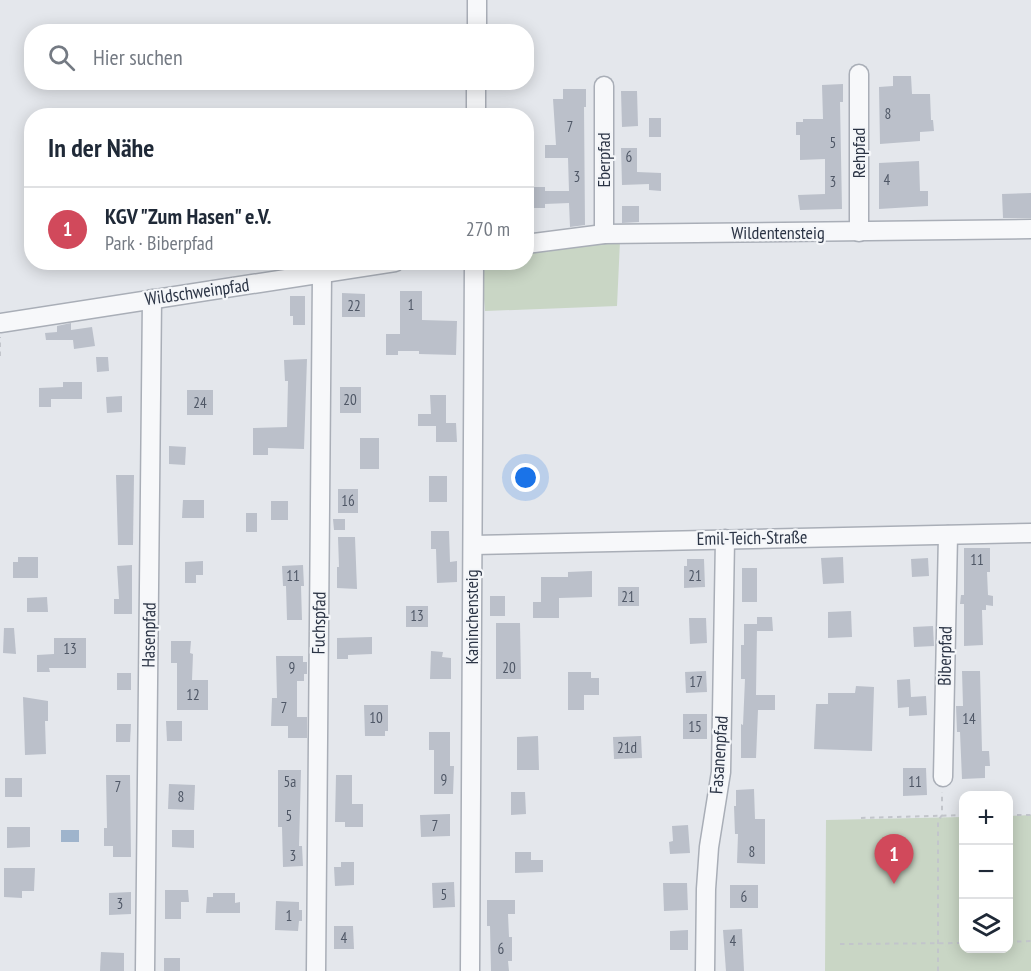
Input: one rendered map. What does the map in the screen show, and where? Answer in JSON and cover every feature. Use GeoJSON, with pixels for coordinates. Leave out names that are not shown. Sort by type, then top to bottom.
{"type":"FeatureCollection","features":[{"type":"Feature","properties":{"kind":"street"},"geometry":{"type":"LineString","coordinates":[[477,0],[477,24]]}},
{"type":"Feature","properties":{"kind":"street","name":"Rehpfad"},"geometry":{"type":"LineString","coordinates":[[858,232],[859,74]]}},
{"type":"Feature","properties":{"kind":"street","name":"Eberpfad"},"geometry":{"type":"LineString","coordinates":[[604,86],[604,234]]}},
{"type":"Feature","properties":{"kind":"street"},"geometry":{"type":"LineString","coordinates":[[476,90],[476,108]]}},
{"type":"Feature","properties":{"kind":"street","name":"Wildentensteig"},"geometry":{"type":"LineString","coordinates":[[534,243],[604,234],[1031,229]]}},
{"type":"Feature","properties":{"kind":"street","name":"Wildschweinpfad"},"geometry":{"type":"LineString","coordinates":[[0,322],[346,270]]}},
{"type":"Feature","properties":{"kind":"street","name":"Kaninchensteig"},"geometry":{"type":"LineString","coordinates":[[470,971],[474,270]]}},
{"type":"Feature","properties":{"kind":"street","name":"Fuchspfad"},"geometry":{"type":"LineString","coordinates":[[316,971],[322,274]]}},
{"type":"Feature","properties":{"kind":"street","name":"Hasenpfad"},"geometry":{"type":"LineString","coordinates":[[146,971],[153,299]]}},
{"type":"Feature","properties":{"kind":"street","name":"Emil-Teich-Straße"},"geometry":{"type":"LineString","coordinates":[[473,545],[1031,533]]}},
{"type":"Feature","properties":{"kind":"street","name":"Biberpfad"},"geometry":{"type":"LineString","coordinates":[[943,777],[948,535]]}},
{"type":"Feature","properties":{"kind":"street","name":"Fasanenpfad"},"geometry":{"type":"LineString","coordinates":[[705,971],[709,847],[721,772],[725,539]]}},
{"type":"Feature","properties":{"kind":"path"},"geometry":{"type":"LineString","coordinates":[[938,971],[938,821],[942,815],[943,777]]}},
{"type":"Feature","properties":{"kind":"path"},"geometry":{"type":"LineString","coordinates":[[861,818],[959,815]]}},
{"type":"Feature","properties":{"kind":"path"},"geometry":{"type":"LineString","coordinates":[[1013,815],[1031,815]]}},
{"type":"Feature","properties":{"kind":"path"},"geometry":{"type":"LineString","coordinates":[[1013,942],[1031,941]]}},
{"type":"Feature","properties":{"kind":"path"},"geometry":{"type":"LineString","coordinates":[[840,944],[959,943]]}},
{"type":"Feature","properties":{"kind":"green space"},"geometry":{"type":"Polygon","coordinates":[[[620,241],[617,306],[485,311],[482,270],[534,270],[534,251],[620,241]]]}},
{"type":"Feature","properties":{"kind":"green space"},"geometry":{"type":"Polygon","coordinates":[[[1031,815],[1031,971],[825,971],[826,820],[959,817],[959,953],[1013,953],[1013,816],[1031,815]]]}},
{"type":"Feature","properties":{"kind":"water"},"geometry":{"type":"Polygon","coordinates":[[[61,830],[79,830],[79,842],[61,842],[61,830]]]}},
{"type":"Feature","properties":{"kind":"building"},"geometry":{"type":"Polygon","coordinates":[[[893,76],[911,76],[912,94],[930,94],[931,120],[933,120],[934,131],[920,132],[920,141],[880,144],[879,87],[893,86],[893,76]]]}},
{"type":"Feature","properties":{"kind":"building"},"geometry":{"type":"Polygon","coordinates":[[[843,84],[843,102],[840,102],[842,209],[800,210],[798,195],[825,194],[825,159],[800,160],[800,135],[796,135],[796,122],[803,122],[803,119],[823,119],[822,85],[843,84]]]}},
{"type":"Feature","properties":{"kind":"building"},"geometry":{"type":"Polygon","coordinates":[[[563,89],[586,89],[586,107],[584,107],[585,225],[570,227],[569,203],[545,204],[545,208],[534,208],[534,187],[545,187],[545,191],[569,191],[568,158],[545,158],[545,145],[556,145],[553,99],[563,99],[563,89]]]}},
{"type":"Feature","properties":{"kind":"building"},"geometry":{"type":"Polygon","coordinates":[[[621,91],[637,91],[638,126],[622,127],[621,91]]]}},
{"type":"Feature","properties":{"kind":"building"},"geometry":{"type":"Polygon","coordinates":[[[649,118],[661,118],[661,137],[649,137],[649,118]]]}},
{"type":"Feature","properties":{"kind":"building"},"geometry":{"type":"Polygon","coordinates":[[[621,148],[637,148],[637,172],[661,173],[661,191],[649,190],[649,184],[622,185],[621,148]]]}},
{"type":"Feature","properties":{"kind":"building"},"geometry":{"type":"Polygon","coordinates":[[[919,161],[920,191],[928,191],[928,206],[879,209],[879,163],[919,161]]]}},
{"type":"Feature","properties":{"kind":"building"},"geometry":{"type":"Polygon","coordinates":[[[1031,193],[1031,218],[1003,218],[1002,194],[1031,193]]]}},
{"type":"Feature","properties":{"kind":"building"},"geometry":{"type":"Polygon","coordinates":[[[622,206],[639,206],[639,222],[622,223],[622,206]]]}},
{"type":"Feature","properties":{"kind":"building"},"geometry":{"type":"Polygon","coordinates":[[[400,291],[422,291],[422,320],[457,321],[456,355],[398,351],[398,355],[386,355],[386,334],[400,334],[400,291]]]}},
{"type":"Feature","properties":{"kind":"building"},"geometry":{"type":"Polygon","coordinates":[[[342,293],[365,294],[365,317],[342,317],[342,293]]]}},
{"type":"Feature","properties":{"kind":"building"},"geometry":{"type":"Polygon","coordinates":[[[290,296],[305,296],[305,325],[293,325],[293,316],[290,316],[290,296]]]}},
{"type":"Feature","properties":{"kind":"building"},"geometry":{"type":"Polygon","coordinates":[[[71,323],[71,330],[92,327],[95,346],[74,349],[73,340],[46,340],[45,333],[57,332],[57,326],[71,323]]]}},
{"type":"Feature","properties":{"kind":"building"},"geometry":{"type":"Polygon","coordinates":[[[96,357],[108,357],[109,371],[97,372],[96,357]]]}},
{"type":"Feature","properties":{"kind":"building"},"geometry":{"type":"Polygon","coordinates":[[[307,359],[304,449],[268,448],[268,455],[253,455],[253,428],[287,427],[288,381],[285,381],[284,360],[307,359]]]}},
{"type":"Feature","properties":{"kind":"building"},"geometry":{"type":"Polygon","coordinates":[[[63,382],[82,382],[82,399],[51,399],[51,407],[39,407],[39,388],[63,387],[63,382]]]}},
{"type":"Feature","properties":{"kind":"building"},"geometry":{"type":"Polygon","coordinates":[[[340,387],[361,387],[361,413],[340,413],[340,387]]]}},
{"type":"Feature","properties":{"kind":"building"},"geometry":{"type":"Polygon","coordinates":[[[187,390],[213,390],[213,415],[187,415],[187,390]]]}},
{"type":"Feature","properties":{"kind":"building"},"geometry":{"type":"Polygon","coordinates":[[[430,395],[446,395],[446,423],[456,423],[457,442],[436,442],[436,426],[418,426],[418,414],[431,414],[430,395]]]}},
{"type":"Feature","properties":{"kind":"building"},"geometry":{"type":"Polygon","coordinates":[[[122,396],[122,412],[107,413],[106,397],[122,396]]]}},
{"type":"Feature","properties":{"kind":"building"},"geometry":{"type":"Polygon","coordinates":[[[360,438],[379,438],[379,469],[360,469],[360,438]]]}},
{"type":"Feature","properties":{"kind":"building"},"geometry":{"type":"Polygon","coordinates":[[[169,446],[186,447],[185,465],[169,464],[169,446]]]}},
{"type":"Feature","properties":{"kind":"building"},"geometry":{"type":"Polygon","coordinates":[[[116,475],[134,475],[133,545],[118,545],[116,475]]]}},
{"type":"Feature","properties":{"kind":"building"},"geometry":{"type":"Polygon","coordinates":[[[429,476],[447,476],[447,502],[429,502],[429,476]]]}},
{"type":"Feature","properties":{"kind":"building"},"geometry":{"type":"Polygon","coordinates":[[[338,489],[358,489],[358,513],[338,513],[338,489]]]}},
{"type":"Feature","properties":{"kind":"building"},"geometry":{"type":"Polygon","coordinates":[[[183,500],[204,500],[204,518],[182,518],[183,500]]]}},
{"type":"Feature","properties":{"kind":"building"},"geometry":{"type":"Polygon","coordinates":[[[271,501],[288,501],[288,520],[271,520],[271,501]]]}},
{"type":"Feature","properties":{"kind":"building"},"geometry":{"type":"Polygon","coordinates":[[[246,513],[257,513],[257,532],[246,532],[246,513]]]}},
{"type":"Feature","properties":{"kind":"building"},"geometry":{"type":"Polygon","coordinates":[[[333,519],[345,519],[345,530],[334,530],[333,519]]]}},
{"type":"Feature","properties":{"kind":"building"},"geometry":{"type":"Polygon","coordinates":[[[431,531],[449,531],[450,562],[457,561],[457,582],[437,583],[436,549],[431,549],[431,531]]]}},
{"type":"Feature","properties":{"kind":"building"},"geometry":{"type":"Polygon","coordinates":[[[338,537],[355,537],[357,589],[337,588],[338,537]]]}},
{"type":"Feature","properties":{"kind":"building"},"geometry":{"type":"Polygon","coordinates":[[[964,548],[990,548],[990,572],[987,572],[988,595],[993,596],[993,606],[986,605],[986,610],[982,610],[983,645],[964,646],[964,604],[960,604],[961,595],[964,595],[964,548]]]}},
{"type":"Feature","properties":{"kind":"building"},"geometry":{"type":"Polygon","coordinates":[[[18,557],[38,557],[38,578],[13,578],[13,562],[18,562],[18,557]]]}},
{"type":"Feature","properties":{"kind":"building"},"geometry":{"type":"Polygon","coordinates":[[[843,557],[844,583],[823,584],[821,558],[843,557]]]}},
{"type":"Feature","properties":{"kind":"building"},"geometry":{"type":"Polygon","coordinates":[[[928,558],[929,576],[912,577],[911,559],[928,558]]]}},
{"type":"Feature","properties":{"kind":"building"},"geometry":{"type":"Polygon","coordinates":[[[687,559],[704,559],[705,587],[684,588],[684,566],[687,566],[687,559]]]}},
{"type":"Feature","properties":{"kind":"building"},"geometry":{"type":"Polygon","coordinates":[[[203,561],[203,575],[196,575],[196,583],[185,583],[185,562],[203,561]]]}},
{"type":"Feature","properties":{"kind":"building"},"geometry":{"type":"Polygon","coordinates":[[[132,565],[132,614],[114,614],[114,599],[119,599],[117,566],[132,565]]]}},
{"type":"Feature","properties":{"kind":"building"},"geometry":{"type":"Polygon","coordinates":[[[303,565],[302,620],[287,620],[286,586],[283,586],[282,566],[303,565]]]}},
{"type":"Feature","properties":{"kind":"building"},"geometry":{"type":"Polygon","coordinates":[[[742,568],[757,568],[757,602],[742,602],[742,568]]]}},
{"type":"Feature","properties":{"kind":"building"},"geometry":{"type":"Polygon","coordinates":[[[592,571],[592,597],[559,598],[559,618],[533,618],[533,602],[541,602],[541,577],[568,577],[568,572],[592,571]]]}},
{"type":"Feature","properties":{"kind":"building"},"geometry":{"type":"Polygon","coordinates":[[[618,587],[639,587],[639,606],[618,606],[618,587]]]}},
{"type":"Feature","properties":{"kind":"building"},"geometry":{"type":"Polygon","coordinates":[[[490,596],[505,596],[505,616],[490,616],[490,596]]]}},
{"type":"Feature","properties":{"kind":"building"},"geometry":{"type":"Polygon","coordinates":[[[47,597],[48,612],[27,612],[27,598],[47,597]]]}},
{"type":"Feature","properties":{"kind":"building"},"geometry":{"type":"Polygon","coordinates":[[[406,606],[428,606],[428,627],[406,627],[406,606]]]}},
{"type":"Feature","properties":{"kind":"building"},"geometry":{"type":"Polygon","coordinates":[[[851,611],[852,637],[828,638],[828,612],[851,611]]]}},
{"type":"Feature","properties":{"kind":"building"},"geometry":{"type":"Polygon","coordinates":[[[757,617],[772,617],[773,631],[757,631],[757,628],[756,695],[775,695],[775,710],[758,710],[756,758],[741,758],[745,679],[741,679],[741,645],[744,645],[744,624],[757,624],[757,617]]]}},
{"type":"Feature","properties":{"kind":"building"},"geometry":{"type":"Polygon","coordinates":[[[689,618],[706,618],[707,643],[690,644],[689,618]]]}},
{"type":"Feature","properties":{"kind":"building"},"geometry":{"type":"Polygon","coordinates":[[[496,623],[520,623],[521,679],[496,679],[496,623]]]}},
{"type":"Feature","properties":{"kind":"building"},"geometry":{"type":"Polygon","coordinates":[[[933,626],[934,646],[914,647],[913,627],[933,626]]]}},
{"type":"Feature","properties":{"kind":"building"},"geometry":{"type":"Polygon","coordinates":[[[4,628],[14,628],[16,654],[3,653],[4,628]]]}},
{"type":"Feature","properties":{"kind":"building"},"geometry":{"type":"Polygon","coordinates":[[[372,637],[372,654],[348,655],[348,659],[337,659],[337,638],[372,637]]]}},
{"type":"Feature","properties":{"kind":"building"},"geometry":{"type":"Polygon","coordinates":[[[54,638],[86,638],[86,668],[49,668],[50,672],[37,672],[37,655],[54,654],[54,638]]]}},
{"type":"Feature","properties":{"kind":"building"},"geometry":{"type":"Polygon","coordinates":[[[171,641],[191,641],[192,680],[208,680],[208,710],[177,710],[177,663],[171,663],[171,641]]]}},
{"type":"Feature","properties":{"kind":"building"},"geometry":{"type":"Polygon","coordinates":[[[431,651],[443,652],[442,657],[451,658],[451,679],[430,679],[431,651]]]}},
{"type":"Feature","properties":{"kind":"building"},"geometry":{"type":"Polygon","coordinates":[[[276,656],[303,656],[303,662],[307,662],[307,674],[304,674],[304,681],[297,681],[297,717],[307,717],[307,738],[288,738],[288,726],[271,726],[272,698],[277,698],[276,656]]]}},
{"type":"Feature","properties":{"kind":"building"},"geometry":{"type":"Polygon","coordinates":[[[706,671],[707,692],[686,693],[685,672],[706,671]]]}},
{"type":"Feature","properties":{"kind":"building"},"geometry":{"type":"Polygon","coordinates":[[[962,671],[980,671],[982,751],[989,751],[990,766],[985,766],[985,778],[962,779],[960,732],[957,732],[956,706],[963,706],[962,671]]]}},
{"type":"Feature","properties":{"kind":"building"},"geometry":{"type":"Polygon","coordinates":[[[568,672],[591,672],[591,678],[599,678],[599,695],[584,695],[584,710],[568,710],[568,672]]]}},
{"type":"Feature","properties":{"kind":"building"},"geometry":{"type":"Polygon","coordinates":[[[117,673],[131,673],[131,690],[117,690],[117,673]]]}},
{"type":"Feature","properties":{"kind":"building"},"geometry":{"type":"Polygon","coordinates":[[[910,679],[911,697],[926,696],[927,715],[909,716],[909,707],[898,708],[897,680],[910,679]]]}},
{"type":"Feature","properties":{"kind":"building"},"geometry":{"type":"Polygon","coordinates":[[[856,686],[874,687],[872,751],[814,749],[816,704],[828,704],[828,693],[855,693],[856,686]]]}},
{"type":"Feature","properties":{"kind":"building"},"geometry":{"type":"Polygon","coordinates":[[[23,697],[48,701],[48,721],[45,721],[46,754],[25,755],[23,697]]]}},
{"type":"Feature","properties":{"kind":"building"},"geometry":{"type":"Polygon","coordinates":[[[364,705],[388,705],[388,731],[385,731],[385,736],[365,736],[364,705]]]}},
{"type":"Feature","properties":{"kind":"building"},"geometry":{"type":"Polygon","coordinates":[[[683,714],[707,714],[707,739],[683,739],[683,714]]]}},
{"type":"Feature","properties":{"kind":"building"},"geometry":{"type":"Polygon","coordinates":[[[166,721],[182,721],[182,741],[167,741],[166,721]]]}},
{"type":"Feature","properties":{"kind":"building"},"geometry":{"type":"Polygon","coordinates":[[[116,724],[131,724],[130,742],[116,742],[116,724]]]}},
{"type":"Feature","properties":{"kind":"building"},"geometry":{"type":"Polygon","coordinates":[[[429,732],[450,732],[450,766],[454,766],[453,794],[434,794],[434,750],[429,750],[429,732]]]}},
{"type":"Feature","properties":{"kind":"building"},"geometry":{"type":"Polygon","coordinates":[[[538,736],[539,770],[517,770],[517,737],[538,736]]]}},
{"type":"Feature","properties":{"kind":"building"},"geometry":{"type":"Polygon","coordinates":[[[641,736],[642,758],[614,759],[613,737],[641,736]]]}},
{"type":"Feature","properties":{"kind":"building"},"geometry":{"type":"Polygon","coordinates":[[[903,768],[926,768],[927,795],[903,796],[903,768]]]}},
{"type":"Feature","properties":{"kind":"building"},"geometry":{"type":"Polygon","coordinates":[[[278,770],[301,770],[299,846],[302,846],[303,866],[283,867],[282,827],[278,827],[278,770]]]}},
{"type":"Feature","properties":{"kind":"building"},"geometry":{"type":"Polygon","coordinates":[[[106,775],[130,775],[131,857],[113,857],[113,846],[104,846],[104,828],[107,828],[106,775]]]}},
{"type":"Feature","properties":{"kind":"building"},"geometry":{"type":"Polygon","coordinates":[[[336,775],[352,775],[352,804],[363,804],[363,827],[345,827],[345,822],[335,822],[336,775]]]}},
{"type":"Feature","properties":{"kind":"building"},"geometry":{"type":"Polygon","coordinates":[[[5,778],[22,778],[22,797],[5,797],[5,778]]]}},
{"type":"Feature","properties":{"kind":"building"},"geometry":{"type":"Polygon","coordinates":[[[169,784],[195,785],[194,810],[168,809],[169,784]]]}},
{"type":"Feature","properties":{"kind":"building"},"geometry":{"type":"Polygon","coordinates":[[[754,789],[755,819],[765,819],[765,864],[737,863],[738,834],[735,834],[734,806],[736,806],[736,790],[754,789]]]}},
{"type":"Feature","properties":{"kind":"building"},"geometry":{"type":"Polygon","coordinates":[[[511,792],[525,792],[526,814],[511,815],[511,792]]]}},
{"type":"Feature","properties":{"kind":"building"},"geometry":{"type":"Polygon","coordinates":[[[450,814],[450,836],[421,837],[420,815],[450,814]]]}},
{"type":"Feature","properties":{"kind":"building"},"geometry":{"type":"Polygon","coordinates":[[[688,825],[690,853],[670,854],[669,842],[673,841],[672,826],[688,825]]]}},
{"type":"Feature","properties":{"kind":"building"},"geometry":{"type":"Polygon","coordinates":[[[7,827],[30,827],[30,847],[7,848],[7,827]]]}},
{"type":"Feature","properties":{"kind":"building"},"geometry":{"type":"Polygon","coordinates":[[[172,830],[194,830],[194,848],[172,847],[172,830]]]}},
{"type":"Feature","properties":{"kind":"building"},"geometry":{"type":"Polygon","coordinates":[[[515,852],[531,852],[531,860],[543,860],[543,872],[515,873],[515,852]]]}},
{"type":"Feature","properties":{"kind":"building"},"geometry":{"type":"Polygon","coordinates":[[[341,862],[354,862],[354,885],[335,886],[334,867],[341,867],[341,862]]]}},
{"type":"Feature","properties":{"kind":"building"},"geometry":{"type":"Polygon","coordinates":[[[4,868],[35,868],[34,891],[22,891],[22,898],[4,897],[4,868]]]}},
{"type":"Feature","properties":{"kind":"building"},"geometry":{"type":"Polygon","coordinates":[[[454,882],[455,907],[433,908],[432,883],[454,882]]]}},
{"type":"Feature","properties":{"kind":"building"},"geometry":{"type":"Polygon","coordinates":[[[663,883],[687,883],[688,910],[664,911],[663,883]]]}},
{"type":"Feature","properties":{"kind":"building"},"geometry":{"type":"Polygon","coordinates":[[[730,885],[758,885],[758,908],[730,908],[730,885]]]}},
{"type":"Feature","properties":{"kind":"building"},"geometry":{"type":"Polygon","coordinates":[[[165,890],[188,890],[189,902],[181,902],[181,919],[165,919],[165,890]]]}},
{"type":"Feature","properties":{"kind":"building"},"geometry":{"type":"Polygon","coordinates":[[[131,892],[131,914],[109,915],[109,893],[131,892]]]}},
{"type":"Feature","properties":{"kind":"building"},"geometry":{"type":"Polygon","coordinates":[[[213,893],[235,893],[235,903],[240,902],[240,913],[206,913],[207,897],[213,897],[213,893]]]}},
{"type":"Feature","properties":{"kind":"building"},"geometry":{"type":"Polygon","coordinates":[[[487,900],[515,900],[515,914],[508,914],[509,937],[512,937],[512,961],[508,961],[509,971],[491,971],[487,900]]]}},
{"type":"Feature","properties":{"kind":"building"},"geometry":{"type":"Polygon","coordinates":[[[276,901],[299,902],[302,921],[299,921],[298,931],[275,930],[276,901]]]}},
{"type":"Feature","properties":{"kind":"building"},"geometry":{"type":"Polygon","coordinates":[[[334,926],[353,926],[354,949],[334,949],[334,926]]]}},
{"type":"Feature","properties":{"kind":"building"},"geometry":{"type":"Polygon","coordinates":[[[742,929],[744,971],[726,971],[723,930],[742,929]]]}},
{"type":"Feature","properties":{"kind":"building"},"geometry":{"type":"Polygon","coordinates":[[[688,930],[688,950],[670,950],[670,931],[688,930]]]}},
{"type":"Feature","properties":{"kind":"building"},"geometry":{"type":"Polygon","coordinates":[[[101,952],[124,953],[124,971],[100,971],[101,952]]]}},
{"type":"Feature","properties":{"kind":"building"},"geometry":{"type":"Polygon","coordinates":[[[164,958],[180,958],[180,971],[164,971],[164,958]]]}},
{"type":"Feature","properties":{"kind":"place","name":"KGV \"Zum Hasen\" e.V."},"geometry":{"type":"Point","coordinates":[894,884]}}]}
